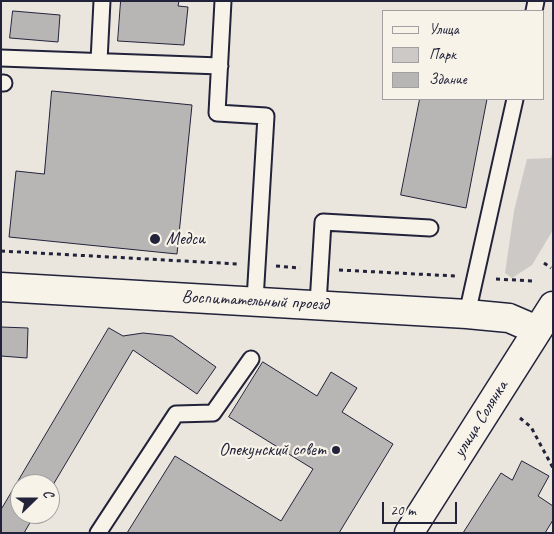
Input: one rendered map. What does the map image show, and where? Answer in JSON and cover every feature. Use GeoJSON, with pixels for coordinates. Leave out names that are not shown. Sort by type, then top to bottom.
{"type":"FeatureCollection","features":[{"type":"Feature","properties":{"kind":"street","name":"Воспитательный проезд"},"geometry":{"type":"LineString","coordinates":[[1,287],[255,300],[467,314],[509,318],[537,330]]}},
{"type":"Feature","properties":{"kind":"street","name":"улица Солянка"},"geometry":{"type":"LineString","coordinates":[[408,533],[553,306]]}},
{"type":"Feature","properties":{"kind":"lane"},"geometry":{"type":"LineString","coordinates":[[99,61],[102,1]]}},
{"type":"Feature","properties":{"kind":"lane"},"geometry":{"type":"LineString","coordinates":[[223,1],[217,113],[266,116],[255,300]]}},
{"type":"Feature","properties":{"kind":"lane"},"geometry":{"type":"LineString","coordinates":[[1,58],[220,66]]}},
{"type":"Feature","properties":{"kind":"lane"},"geometry":{"type":"LineString","coordinates":[[467,314],[515,100]]}},
{"type":"Feature","properties":{"kind":"lane"},"geometry":{"type":"LineString","coordinates":[[318,304],[323,222],[430,228]]}},
{"type":"Feature","properties":{"kind":"lane"},"geometry":{"type":"LineString","coordinates":[[98,533],[176,414],[213,413],[251,359]]}},
{"type":"Feature","properties":{"kind":"path"},"geometry":{"type":"LineString","coordinates":[[544,264],[551,268]]}},
{"type":"Feature","properties":{"kind":"path"},"geometry":{"type":"LineString","coordinates":[[495,279],[533,281]]}},
{"type":"Feature","properties":{"kind":"path"},"geometry":{"type":"LineString","coordinates":[[520,418],[531,427],[553,468]]}},
{"type":"Feature","properties":{"kind":"green space"},"geometry":{"type":"Polygon","coordinates":[[[553,151],[553,230],[532,265],[512,278],[505,273],[514,211],[527,159],[551,158],[553,151]]]}},
{"type":"Feature","properties":{"kind":"building"},"geometry":{"type":"Polygon","coordinates":[[[121,1],[179,1],[178,6],[188,7],[184,45],[118,41],[121,1]]]}},
{"type":"Feature","properties":{"kind":"building"},"geometry":{"type":"Polygon","coordinates":[[[13,11],[60,15],[58,42],[10,38],[13,11]]]}},
{"type":"Feature","properties":{"kind":"building"},"geometry":{"type":"Polygon","coordinates":[[[52,91],[192,105],[177,254],[9,237],[16,171],[44,174],[52,91]]]}},
{"type":"Feature","properties":{"kind":"building"},"geometry":{"type":"Polygon","coordinates":[[[420,100],[487,100],[466,208],[401,195],[420,100]]]}},
{"type":"Feature","properties":{"kind":"building"},"geometry":{"type":"Polygon","coordinates":[[[1,327],[28,328],[27,358],[1,356],[1,327]]]}},
{"type":"Feature","properties":{"kind":"building"},"geometry":{"type":"Polygon","coordinates":[[[109,328],[123,336],[143,333],[172,336],[216,367],[197,394],[133,350],[59,474],[22,474],[109,328]]]}},
{"type":"Feature","properties":{"kind":"building","name":"Опекунский совет"},"geometry":{"type":"Polygon","coordinates":[[[263,362],[317,396],[331,372],[357,388],[342,412],[393,444],[339,533],[127,533],[175,456],[281,521],[313,469],[229,417],[263,362]]]}},
{"type":"Feature","properties":{"kind":"building"},"geometry":{"type":"Polygon","coordinates":[[[522,461],[549,476],[538,496],[553,506],[553,520],[545,533],[463,533],[501,473],[512,480],[522,461]]]}},
{"type":"Feature","properties":{"kind":"building"},"geometry":{"type":"Polygon","coordinates":[[[10,495],[10,524],[29,524],[24,533],[1,533],[1,510],[10,495]]]}},
{"type":"Feature","properties":{"kind":"place","name":"Медси"},"geometry":{"type":"Point","coordinates":[155,239]}},
{"type":"Feature","properties":{"kind":"place","name":"Опекунский совет"},"geometry":{"type":"Point","coordinates":[336,450]}}]}
